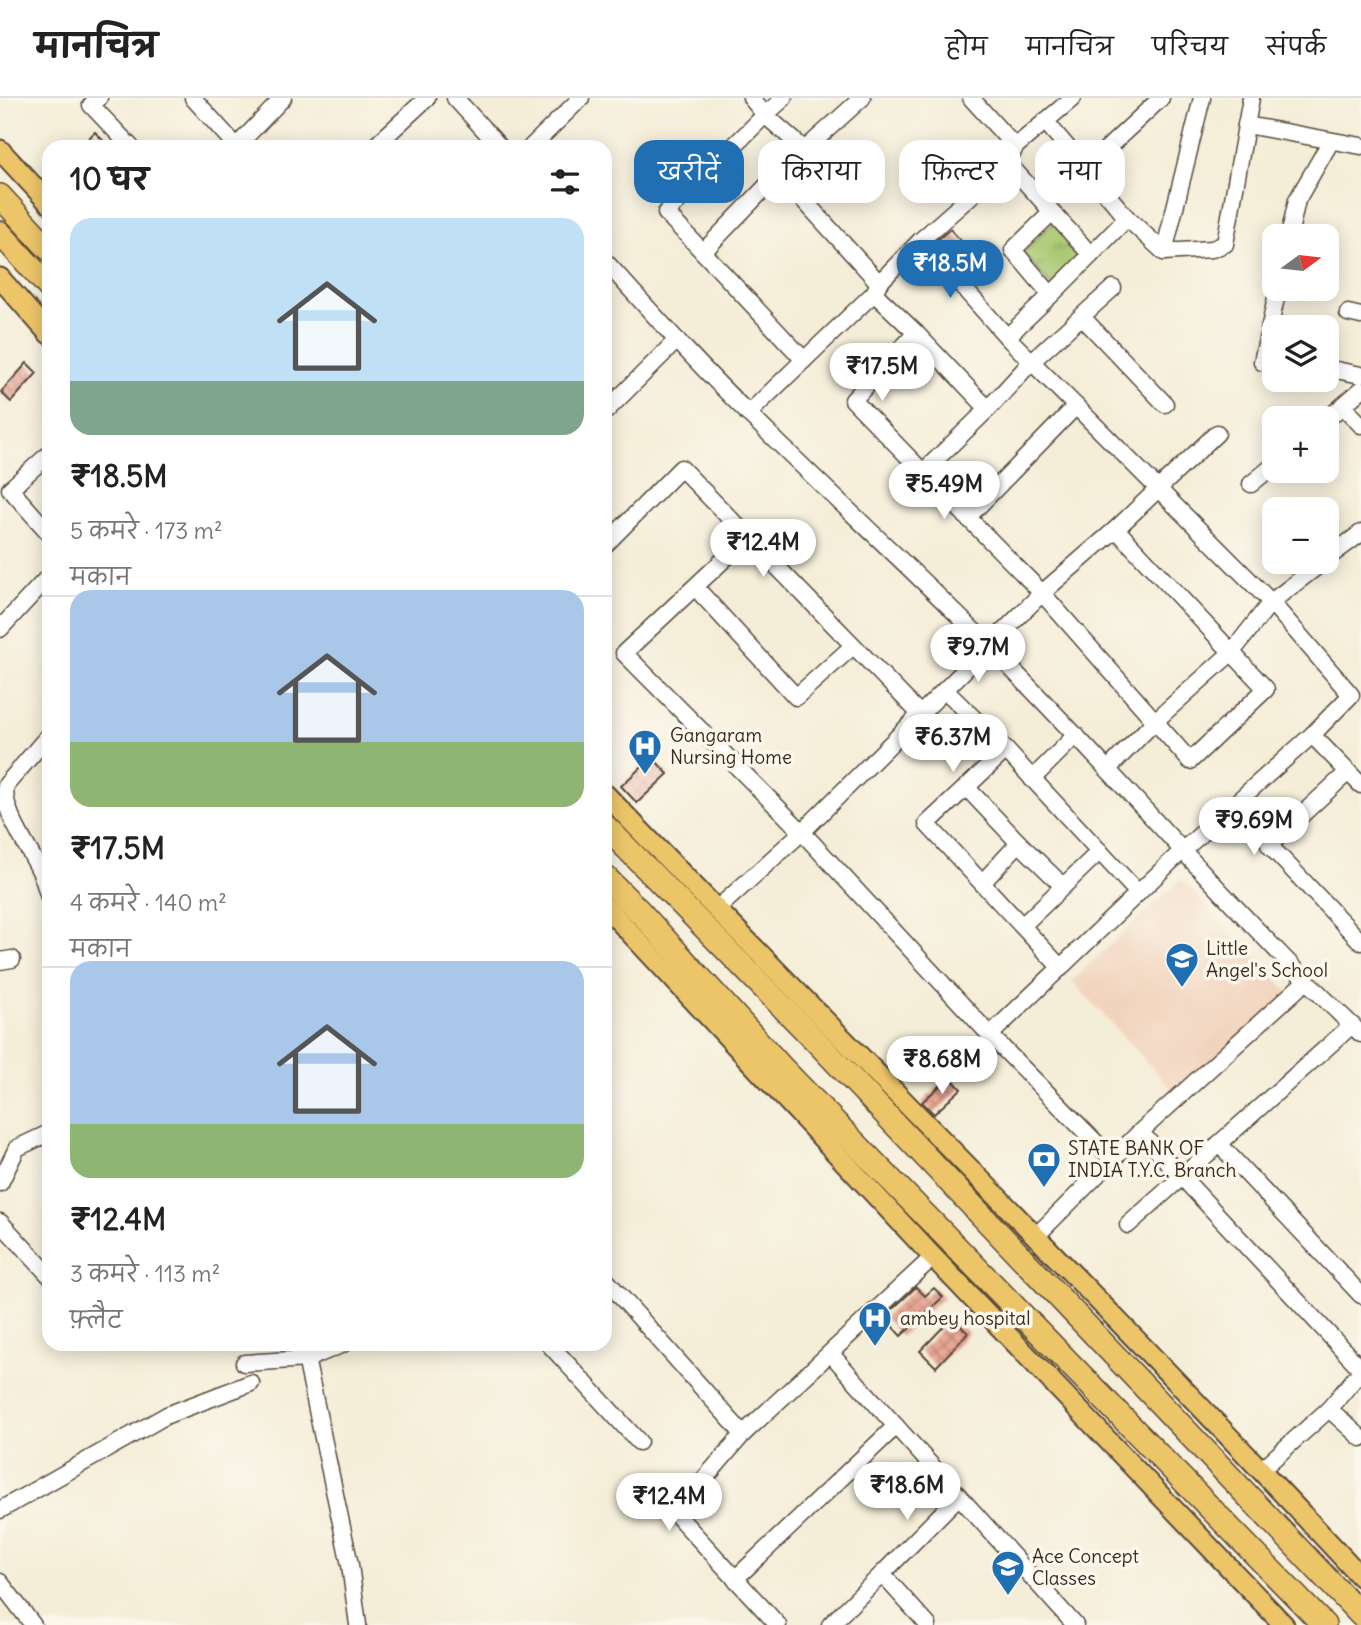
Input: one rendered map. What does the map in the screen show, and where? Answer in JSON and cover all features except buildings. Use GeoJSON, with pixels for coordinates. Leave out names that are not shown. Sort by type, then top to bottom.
{"type":"FeatureCollection","features":[{"type":"Feature","properties":{"kind":"highway"},"geometry":{"type":"LineString","coordinates":[[0,196],[42,241]]}},
{"type":"Feature","properties":{"kind":"highway"},"geometry":{"type":"LineString","coordinates":[[0,233],[42,279]]}},
{"type":"Feature","properties":{"kind":"highway"},"geometry":{"type":"LineString","coordinates":[[612,832],[708,917],[815,1040],[1361,1615]]}},
{"type":"Feature","properties":{"kind":"highway"},"geometry":{"type":"LineString","coordinates":[[612,884],[783,1069],[1324,1625]]}},
{"type":"Feature","properties":{"kind":"main road"},"geometry":{"type":"LineString","coordinates":[[0,150],[42,195]]}},
{"type":"Feature","properties":{"kind":"main road"},"geometry":{"type":"LineString","coordinates":[[0,278],[42,326]]}},
{"type":"Feature","properties":{"kind":"main road"},"geometry":{"type":"LineString","coordinates":[[612,802],[708,917],[1036,1236],[1261,1469],[1361,1577]]}},
{"type":"Feature","properties":{"kind":"main road"},"geometry":{"type":"LineString","coordinates":[[612,913],[933,1257],[1284,1625]]}},
{"type":"Feature","properties":{"kind":"street"},"geometry":{"type":"LineString","coordinates":[[99,98],[91,105],[124,140]]}},
{"type":"Feature","properties":{"kind":"street"},"geometry":{"type":"LineString","coordinates":[[193,98],[232,140]]}},
{"type":"Feature","properties":{"kind":"street"},"geometry":{"type":"LineString","coordinates":[[243,140],[283,98]]}},
{"type":"Feature","properties":{"kind":"street"},"geometry":{"type":"LineString","coordinates":[[382,140],[427,98]]}},
{"type":"Feature","properties":{"kind":"street"},"geometry":{"type":"LineString","coordinates":[[455,98],[494,140]]}},
{"type":"Feature","properties":{"kind":"street"},"geometry":{"type":"LineString","coordinates":[[538,140],[581,98]]}},
{"type":"Feature","properties":{"kind":"street"},"geometry":{"type":"LineString","coordinates":[[751,98],[765,115],[794,140]]}},
{"type":"Feature","properties":{"kind":"street"},"geometry":{"type":"LineString","coordinates":[[784,98],[666,213],[804,360]]}},
{"type":"Feature","properties":{"kind":"street"},"geometry":{"type":"LineString","coordinates":[[816,140],[862,98]]}},
{"type":"Feature","properties":{"kind":"street"},"geometry":{"type":"LineString","coordinates":[[971,98],[1009,140]]}},
{"type":"Feature","properties":{"kind":"street"},"geometry":{"type":"LineString","coordinates":[[1021,142],[1073,98]]}},
{"type":"Feature","properties":{"kind":"street"},"geometry":{"type":"LineString","coordinates":[[1116,140],[1161,98]]}},
{"type":"Feature","properties":{"kind":"street"},"geometry":{"type":"LineString","coordinates":[[1164,252],[1202,98]]}},
{"type":"Feature","properties":{"kind":"street"},"geometry":{"type":"LineString","coordinates":[[1115,203],[1164,252],[1212,249],[1225,244],[1251,98]]}},
{"type":"Feature","properties":{"kind":"street"},"geometry":{"type":"LineString","coordinates":[[1045,121],[1062,140]]}},
{"type":"Feature","properties":{"kind":"street"},"geometry":{"type":"LineString","coordinates":[[1246,125],[1361,146]]}},
{"type":"Feature","properties":{"kind":"street"},"geometry":{"type":"LineString","coordinates":[[1292,224],[1297,200],[1331,141]]}},
{"type":"Feature","properties":{"kind":"street"},"geometry":{"type":"LineString","coordinates":[[1021,177],[1091,254]]}},
{"type":"Feature","properties":{"kind":"street"},"geometry":{"type":"LineString","coordinates":[[703,251],[758,195]]}},
{"type":"Feature","properties":{"kind":"street"},"geometry":{"type":"LineString","coordinates":[[804,203],[916,333],[988,409]]}},
{"type":"Feature","properties":{"kind":"street"},"geometry":{"type":"LineString","coordinates":[[748,414],[921,240],[963,203]]}},
{"type":"Feature","properties":{"kind":"street"},"geometry":{"type":"LineString","coordinates":[[1051,295],[1013,250],[1052,212]]}},
{"type":"Feature","properties":{"kind":"street"},"geometry":{"type":"LineString","coordinates":[[1007,337],[1127,218]]}},
{"type":"Feature","properties":{"kind":"street"},"geometry":{"type":"LineString","coordinates":[[921,240],[1007,337],[1270,602],[1351,695],[1312,735],[1182,851],[990,1035]]}},
{"type":"Feature","properties":{"kind":"street"},"geometry":{"type":"LineString","coordinates":[[612,269],[748,414],[989,646],[1306,981],[1357,1029],[1219,1144],[1128,1225]]}},
{"type":"Feature","properties":{"kind":"street"},"geometry":{"type":"LineString","coordinates":[[923,472],[988,409],[1032,361],[1113,288]]}},
{"type":"Feature","properties":{"kind":"street"},"geometry":{"type":"LineString","coordinates":[[1082,317],[1165,404]]}},
{"type":"Feature","properties":{"kind":"street"},"geometry":{"type":"LineString","coordinates":[[916,333],[853,400],[1042,593],[1190,761],[1266,688],[1116,529]]}},
{"type":"Feature","properties":{"kind":"street"},"geometry":{"type":"LineString","coordinates":[[612,402],[677,340]]}},
{"type":"Feature","properties":{"kind":"street"},"geometry":{"type":"LineString","coordinates":[[1339,371],[1361,375]]}},
{"type":"Feature","properties":{"kind":"street"},"geometry":{"type":"LineString","coordinates":[[1339,409],[1361,390]]}},
{"type":"Feature","properties":{"kind":"street"},"geometry":{"type":"LineString","coordinates":[[967,518],[1076,406]]}},
{"type":"Feature","properties":{"kind":"street"},"geometry":{"type":"LineString","coordinates":[[1343,406],[1361,425]]}},
{"type":"Feature","properties":{"kind":"street"},"geometry":{"type":"LineString","coordinates":[[708,917],[802,832],[1042,593],[1116,529],[1217,433]]}},
{"type":"Feature","properties":{"kind":"street"},"geometry":{"type":"LineString","coordinates":[[42,459],[5,484],[42,525]]}},
{"type":"Feature","properties":{"kind":"street"},"geometry":{"type":"LineString","coordinates":[[612,538],[681,468],[920,715]]}},
{"type":"Feature","properties":{"kind":"street"},"geometry":{"type":"LineString","coordinates":[[1251,484],[1262,475]]}},
{"type":"Feature","properties":{"kind":"street"},"geometry":{"type":"LineString","coordinates":[[1339,550],[1361,533]]}},
{"type":"Feature","properties":{"kind":"street"},"geometry":{"type":"LineString","coordinates":[[748,537],[624,653],[802,832],[990,1035],[1112,1159]]}},
{"type":"Feature","properties":{"kind":"street"},"geometry":{"type":"LineString","coordinates":[[1108,769],[1154,722],[1232,652],[1270,602],[1307,574]]}},
{"type":"Feature","properties":{"kind":"street"},"geometry":{"type":"LineString","coordinates":[[0,629],[42,584]]}},
{"type":"Feature","properties":{"kind":"street"},"geometry":{"type":"LineString","coordinates":[[695,587],[796,697],[853,646]]}},
{"type":"Feature","properties":{"kind":"street"},"geometry":{"type":"LineString","coordinates":[[945,691],[1006,750],[1139,893]]}},
{"type":"Feature","properties":{"kind":"street"},"geometry":{"type":"LineString","coordinates":[[1032,779],[1076,735]]}},
{"type":"Feature","properties":{"kind":"street"},"geometry":{"type":"LineString","coordinates":[[1312,735],[1361,785]]}},
{"type":"Feature","properties":{"kind":"street"},"geometry":{"type":"LineString","coordinates":[[42,743],[6,785],[4,798],[4,810],[42,876]]}},
{"type":"Feature","properties":{"kind":"street"},"geometry":{"type":"LineString","coordinates":[[1006,750],[927,824],[1061,968]]}},
{"type":"Feature","properties":{"kind":"street"},"geometry":{"type":"LineString","coordinates":[[1348,772],[1269,845],[1361,942]]}},
{"type":"Feature","properties":{"kind":"street"},"geometry":{"type":"LineString","coordinates":[[966,787],[1063,886]]}},
{"type":"Feature","properties":{"kind":"street"},"geometry":{"type":"LineString","coordinates":[[982,883],[1018,843]]}},
{"type":"Feature","properties":{"kind":"street"},"geometry":{"type":"LineString","coordinates":[[1022,926],[1100,851]]}},
{"type":"Feature","properties":{"kind":"street"},"geometry":{"type":"LineString","coordinates":[[1036,1236],[1140,1132],[1306,981]]}},
{"type":"Feature","properties":{"kind":"street"},"geometry":{"type":"LineString","coordinates":[[1140,1132],[1361,1370],[1329,1409],[1261,1469]]}},
{"type":"Feature","properties":{"kind":"street"},"geometry":{"type":"LineString","coordinates":[[0,1183],[17,1148],[42,1136]]}},
{"type":"Feature","properties":{"kind":"street"},"geometry":{"type":"LineString","coordinates":[[1219,1144],[1361,1294]]}},
{"type":"Feature","properties":{"kind":"street"},"geometry":{"type":"LineString","coordinates":[[0,1222],[42,1267]]}},
{"type":"Feature","properties":{"kind":"street"},"geometry":{"type":"LineString","coordinates":[[778,1625],[675,1513],[743,1434],[933,1257]]}},
{"type":"Feature","properties":{"kind":"street"},"geometry":{"type":"LineString","coordinates":[[612,1287],[743,1434]]}},
{"type":"Feature","properties":{"kind":"street"},"geometry":{"type":"LineString","coordinates":[[243,1363],[305,1351],[350,1565],[358,1625]]}},
{"type":"Feature","properties":{"kind":"street"},"geometry":{"type":"LineString","coordinates":[[555,1351],[639,1442]]}},
{"type":"Feature","properties":{"kind":"street"},"geometry":{"type":"LineString","coordinates":[[831,1354],[1071,1624]]}},
{"type":"Feature","properties":{"kind":"street"},"geometry":{"type":"LineString","coordinates":[[0,1510],[167,1415],[251,1383]]}},
{"type":"Feature","properties":{"kind":"street"},"geometry":{"type":"LineString","coordinates":[[1329,1409],[1361,1438]]}},
{"type":"Feature","properties":{"kind":"street"},"geometry":{"type":"LineString","coordinates":[[735,1579],[896,1426]]}},
{"type":"Feature","properties":{"kind":"street"},"geometry":{"type":"LineString","coordinates":[[830,1625],[959,1496]]}},
{"type":"Feature","properties":{"kind":"street"},"geometry":{"type":"LineString","coordinates":[[882,1574],[928,1625]]}},
{"type":"Feature","properties":{"kind":"street"},"geometry":{"type":"LineString","coordinates":[[0,1582],[33,1625]]}},
{"type":"Feature","properties":{"kind":"shaded area","name":"Little Angel's School"},"geometry":{"type":"Polygon","coordinates":[[[1181,879],[1292,996],[1181,1099],[1072,981],[1181,879]]]}},
{"type":"Feature","properties":{"kind":"green space"},"geometry":{"type":"Polygon","coordinates":[[[1053,222],[1084,256],[1051,286],[1022,253],[1053,222]]]}},
{"type":"Feature","properties":{"kind":"place","name":"Gangaram Nursing Home"},"geometry":{"type":"Point","coordinates":[645,776]}},
{"type":"Feature","properties":{"kind":"place","name":"Little Angel's School"},"geometry":{"type":"Point","coordinates":[1182,989]}},
{"type":"Feature","properties":{"kind":"place","name":"STATE BANK OF INDIA T.Y.C. Branch"},"geometry":{"type":"Point","coordinates":[1044,1189]}},
{"type":"Feature","properties":{"kind":"place","name":"ambey hospital"},"geometry":{"type":"Point","coordinates":[875,1348]}},
{"type":"Feature","properties":{"kind":"place","name":"Ace Concept Classes"},"geometry":{"type":"Point","coordinates":[1008,1597]}}]}
